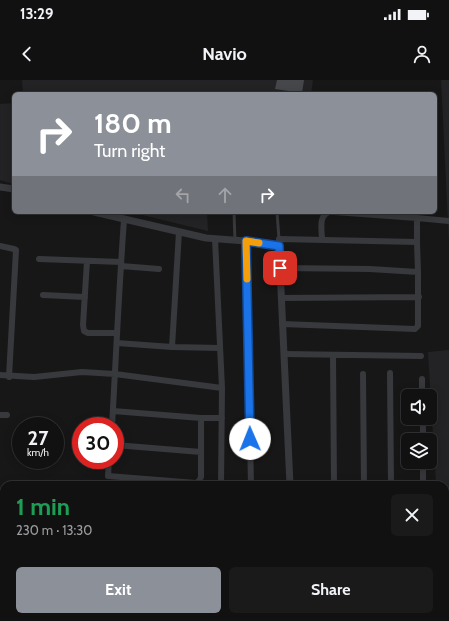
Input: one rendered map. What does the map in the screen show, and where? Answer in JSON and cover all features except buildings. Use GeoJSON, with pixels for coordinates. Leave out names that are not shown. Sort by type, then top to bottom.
{"type":"FeatureCollection","features":[{"type":"Feature","properties":{"kind":"street"},"geometry":{"type":"LineString","coordinates":[[0,187],[12,189]]}},
{"type":"Feature","properties":{"kind":"street"},"geometry":{"type":"LineString","coordinates":[[102,214],[216,239],[279,242],[322,240],[417,242]]}},
{"type":"Feature","properties":{"kind":"street"},"geometry":{"type":"LineString","coordinates":[[322,240],[322,217],[325,214]]}},
{"type":"Feature","properties":{"kind":"street"},"geometry":{"type":"LineString","coordinates":[[362,214],[449,221]]}},
{"type":"Feature","properties":{"kind":"street"},"geometry":{"type":"LineString","coordinates":[[282,324],[415,329],[418,326],[419,297],[417,218]]}},
{"type":"Feature","properties":{"kind":"street"},"geometry":{"type":"LineString","coordinates":[[113,417],[116,374],[116,333],[124,220]]}},
{"type":"Feature","properties":{"kind":"street"},"geometry":{"type":"LineString","coordinates":[[172,347],[179,232]]}},
{"type":"Feature","properties":{"kind":"street"},"geometry":{"type":"LineString","coordinates":[[216,239],[222,388],[221,481]]}},
{"type":"Feature","properties":{"kind":"street"},"geometry":{"type":"LineString","coordinates":[[246,241],[251,481]]}},
{"type":"Feature","properties":{"kind":"street"},"geometry":{"type":"LineString","coordinates":[[279,242],[290,481]]}},
{"type":"Feature","properties":{"kind":"street"},"geometry":{"type":"LineString","coordinates":[[0,246],[16,250],[8,377]]}},
{"type":"Feature","properties":{"kind":"street"},"geometry":{"type":"LineString","coordinates":[[39,259],[87,261],[159,269]]}},
{"type":"Feature","properties":{"kind":"street"},"geometry":{"type":"LineString","coordinates":[[87,261],[83,325],[84,331],[88,333],[116,333]]}},
{"type":"Feature","properties":{"kind":"street"},"geometry":{"type":"LineString","coordinates":[[280,268],[370,269],[418,272]]}},
{"type":"Feature","properties":{"kind":"street"},"geometry":{"type":"LineString","coordinates":[[43,295],[85,297]]}},
{"type":"Feature","properties":{"kind":"street"},"geometry":{"type":"LineString","coordinates":[[281,298],[419,297]]}},
{"type":"Feature","properties":{"kind":"street"},"geometry":{"type":"LineString","coordinates":[[117,343],[172,347],[220,348]]}},
{"type":"Feature","properties":{"kind":"street"},"geometry":{"type":"LineString","coordinates":[[284,354],[421,356]]}},
{"type":"Feature","properties":{"kind":"street"},"geometry":{"type":"LineString","coordinates":[[333,355],[334,481]]}},
{"type":"Feature","properties":{"kind":"street"},"geometry":{"type":"LineString","coordinates":[[0,375],[8,377],[34,377],[82,372],[116,374],[222,388]]}},
{"type":"Feature","properties":{"kind":"street"},"geometry":{"type":"LineString","coordinates":[[390,373],[391,481]]}},
{"type":"Feature","properties":{"kind":"street"},"geometry":{"type":"LineString","coordinates":[[363,374],[364,481]]}},
{"type":"Feature","properties":{"kind":"street"},"geometry":{"type":"LineString","coordinates":[[422,379],[422,389]]}},
{"type":"Feature","properties":{"kind":"street"},"geometry":{"type":"LineString","coordinates":[[113,411],[201,418],[222,418]]}},
{"type":"Feature","properties":{"kind":"street"},"geometry":{"type":"LineString","coordinates":[[0,414],[7,415]]}},
{"type":"Feature","properties":{"kind":"street"},"geometry":{"type":"LineString","coordinates":[[199,481],[201,477],[201,418]]}},
{"type":"Feature","properties":{"kind":"street"},"geometry":{"type":"LineString","coordinates":[[124,446],[201,452]]}},
{"type":"Feature","properties":{"kind":"street"},"geometry":{"type":"LineString","coordinates":[[108,469],[108,476],[171,481]]}},
{"type":"Feature","properties":{"kind":"street"},"geometry":{"type":"LineString","coordinates":[[423,469],[423,481]]}},
{"type":"Feature","properties":{"kind":"lane"},"geometry":{"type":"LineString","coordinates":[[234,214],[235,240]]}},
{"type":"Feature","properties":{"kind":"lane"},"geometry":{"type":"LineString","coordinates":[[277,214],[279,242]]}},
{"type":"Feature","properties":{"kind":"shaded area"},"geometry":{"type":"Polygon","coordinates":[[[22,80],[313,80],[311,92],[23,92],[22,80]]]}},
{"type":"Feature","properties":{"kind":"shaded area"},"geometry":{"type":"Polygon","coordinates":[[[441,80],[449,80],[449,243],[441,80]]]}},
{"type":"Feature","properties":{"kind":"shaded area"},"geometry":{"type":"Polygon","coordinates":[[[12,103],[12,183],[0,180],[0,104],[12,103]]]}},
{"type":"Feature","properties":{"kind":"shaded area"},"geometry":{"type":"Polygon","coordinates":[[[138,214],[207,214],[208,231],[138,214]]]}},
{"type":"Feature","properties":{"kind":"shaded area"},"geometry":{"type":"Polygon","coordinates":[[[449,350],[449,481],[436,481],[437,433],[433,433],[432,425],[437,425],[437,389],[430,389],[428,352],[449,350]]]}},
{"type":"Feature","properties":{"kind":"slow traffic"},"geometry":{"type":"LineString","coordinates":[[247,279],[246,241],[259,243]]}},
{"type":"Feature","properties":{"kind":"route"},"geometry":{"type":"LineString","coordinates":[[250,439],[246,241],[279,246],[280,268]]}}]}
